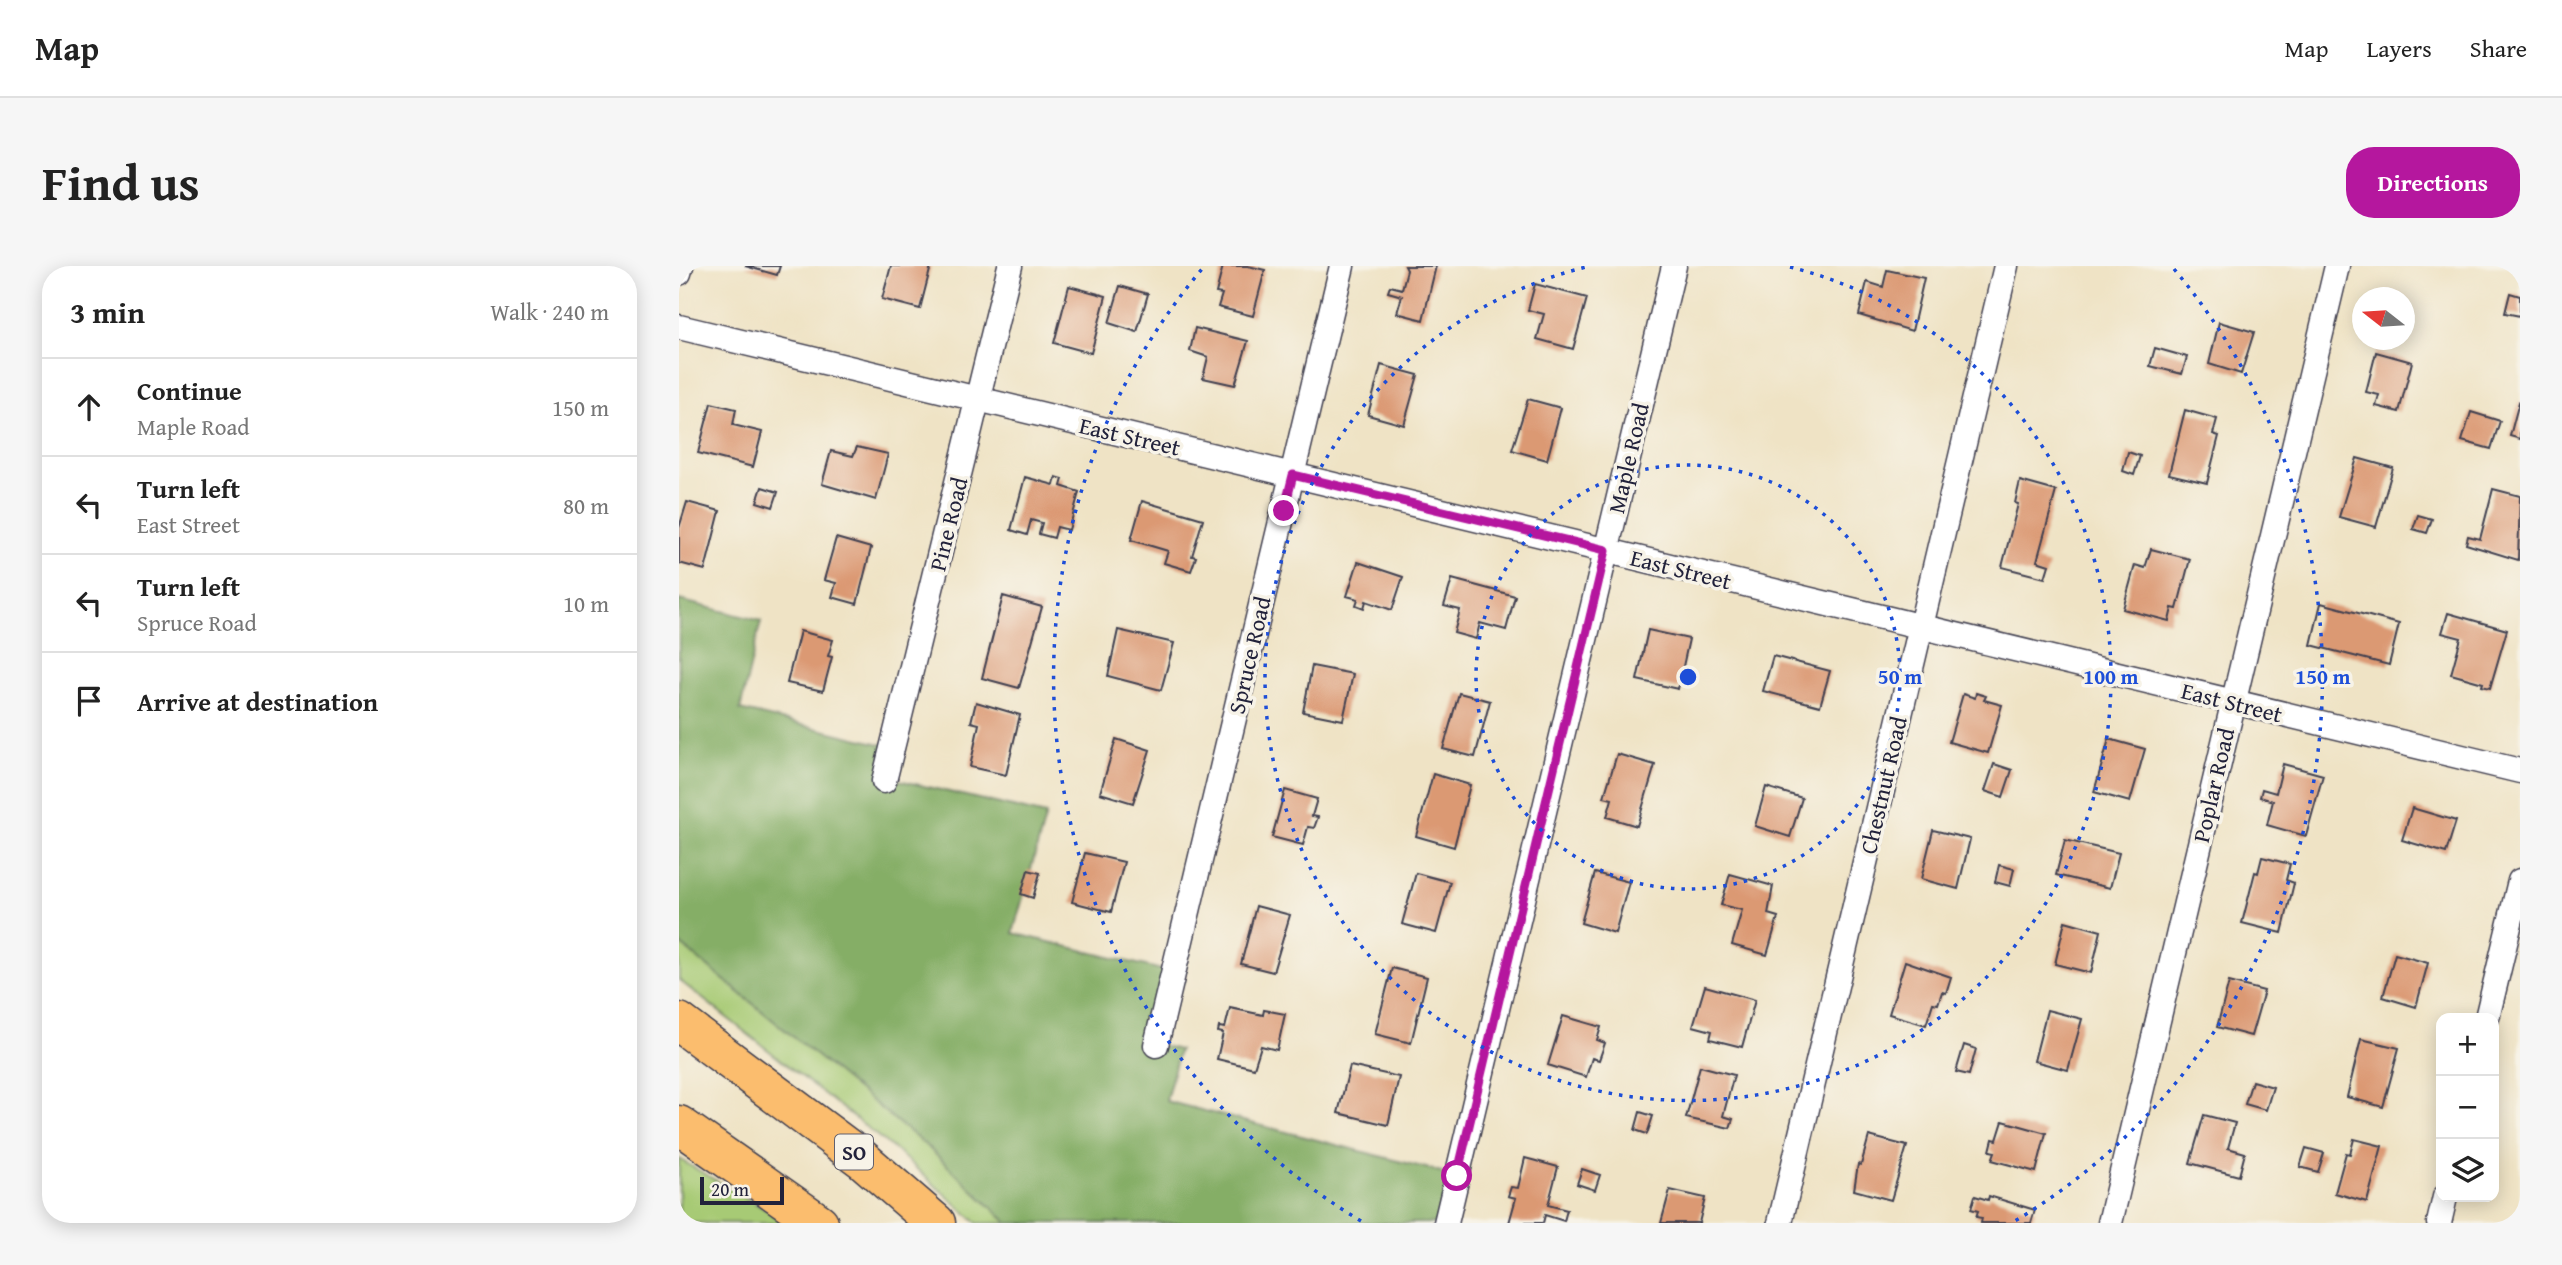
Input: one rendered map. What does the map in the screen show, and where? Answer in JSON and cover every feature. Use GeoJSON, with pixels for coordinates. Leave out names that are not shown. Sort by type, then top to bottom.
{"type":"FeatureCollection","features":[{"type":"Feature","properties":{"kind":"highway","name":"SO"},"geometry":{"type":"LineString","coordinates":[[679,1022],[862,1159],[936,1223]]}},
{"type":"Feature","properties":{"kind":"highway"},"geometry":{"type":"LineString","coordinates":[[679,1125],[819,1223]]}},
{"type":"Feature","properties":{"kind":"street"},"geometry":{"type":"LineString","coordinates":[[679,273],[681,266]]}},
{"type":"Feature","properties":{"kind":"street","name":"Pine Road"},"geometry":{"type":"LineString","coordinates":[[884,781],[1010,266]]}},
{"type":"Feature","properties":{"kind":"street","name":"Spruce Road"},"geometry":{"type":"LineString","coordinates":[[1156,1045],[1342,266]]}},
{"type":"Feature","properties":{"kind":"street","name":"Maple Road"},"geometry":{"type":"LineString","coordinates":[[1446,1223],[1674,266]]}},
{"type":"Feature","properties":{"kind":"street","name":"Chestnut Road"},"geometry":{"type":"LineString","coordinates":[[1780,1223],[2006,266]]}},
{"type":"Feature","properties":{"kind":"street","name":"Poplar Road"},"geometry":{"type":"LineString","coordinates":[[2110,1223],[2337,266]]}},
{"type":"Feature","properties":{"kind":"street","name":"East Street"},"geometry":{"type":"LineString","coordinates":[[679,327],[2520,771]]}},
{"type":"Feature","properties":{"kind":"street"},"geometry":{"type":"LineString","coordinates":[[2488,1013],[2520,881]]}},
{"type":"Feature","properties":{"kind":"street"},"geometry":{"type":"LineString","coordinates":[[2439,1223],[2444,1202]]}},
{"type":"Feature","properties":{"kind":"green space"},"geometry":{"type":"Polygon","coordinates":[[[679,600],[761,621],[740,710],[893,747],[886,777],[1046,815],[1013,933],[1166,971],[1152,1043],[1179,1050],[1166,1101],[1457,1176],[1446,1223],[1008,1223],[929,1148],[679,943],[679,600]]]}},
{"type":"Feature","properties":{"kind":"green space"},"geometry":{"type":"Polygon","coordinates":[[[679,943],[929,1148],[1008,1223],[977,1223],[899,1153],[679,980],[679,943]]]}},
{"type":"Feature","properties":{"kind":"green space"},"geometry":{"type":"Polygon","coordinates":[[[679,1159],[770,1212],[783,1223],[679,1223],[679,1159]]]}},
{"type":"Feature","properties":{"kind":"building"},"geometry":{"type":"Polygon","coordinates":[[[745,266],[780,266],[777,275],[745,266]]]}},
{"type":"Feature","properties":{"kind":"building"},"geometry":{"type":"Polygon","coordinates":[[[891,266],[931,266],[920,309],[882,299],[891,266]]]}},
{"type":"Feature","properties":{"kind":"building"},"geometry":{"type":"Polygon","coordinates":[[[1223,266],[1248,266],[1265,270],[1253,316],[1218,307],[1222,294],[1216,293],[1223,266]]]}},
{"type":"Feature","properties":{"kind":"building"},"geometry":{"type":"Polygon","coordinates":[[[1405,266],[1436,266],[1423,320],[1397,313],[1402,296],[1388,292],[1390,286],[1402,289],[1407,270],[1405,266]]]}},
{"type":"Feature","properties":{"kind":"building"},"geometry":{"type":"Polygon","coordinates":[[[1887,270],[1924,278],[1912,331],[1859,315],[1867,282],[1883,287],[1887,270]]]}},
{"type":"Feature","properties":{"kind":"building"},"geometry":{"type":"Polygon","coordinates":[[[1535,284],[1587,298],[1573,349],[1537,339],[1544,314],[1528,310],[1535,284]]]}},
{"type":"Feature","properties":{"kind":"building"},"geometry":{"type":"Polygon","coordinates":[[[1069,286],[1106,296],[1091,353],[1054,343],[1069,286]]]}},
{"type":"Feature","properties":{"kind":"building"},"geometry":{"type":"Polygon","coordinates":[[[1120,286],[1148,294],[1137,332],[1109,323],[1120,286]]]}},
{"type":"Feature","properties":{"kind":"building"},"geometry":{"type":"Polygon","coordinates":[[[2510,293],[2520,296],[2520,316],[2505,313],[2510,293]]]}},
{"type":"Feature","properties":{"kind":"building"},"geometry":{"type":"Polygon","coordinates":[[[2219,322],[2254,332],[2241,374],[2209,364],[2219,322]]]}},
{"type":"Feature","properties":{"kind":"building"},"geometry":{"type":"Polygon","coordinates":[[[1195,328],[1248,341],[1235,385],[1203,378],[1208,357],[1190,351],[1195,328]]]}},
{"type":"Feature","properties":{"kind":"building"},"geometry":{"type":"Polygon","coordinates":[[[2155,348],[2187,357],[2182,374],[2150,366],[2155,348]]]}},
{"type":"Feature","properties":{"kind":"building"},"geometry":{"type":"Polygon","coordinates":[[[2376,352],[2412,362],[2399,412],[2376,406],[2379,395],[2366,392],[2376,352]]]}},
{"type":"Feature","properties":{"kind":"building"},"geometry":{"type":"Polygon","coordinates":[[[1381,365],[1418,375],[1404,425],[1368,415],[1381,365]]]}},
{"type":"Feature","properties":{"kind":"building"},"geometry":{"type":"Polygon","coordinates":[[[1528,399],[1561,408],[1547,460],[1512,450],[1528,399]]]}},
{"type":"Feature","properties":{"kind":"building"},"geometry":{"type":"Polygon","coordinates":[[[711,403],[736,409],[733,425],[762,432],[753,467],[698,453],[711,403]]]}},
{"type":"Feature","properties":{"kind":"building"},"geometry":{"type":"Polygon","coordinates":[[[2520,403],[2520,439],[2510,436],[2520,403]]]}},
{"type":"Feature","properties":{"kind":"building"},"geometry":{"type":"Polygon","coordinates":[[[2185,410],[2217,419],[2213,434],[2219,436],[2207,483],[2169,474],[2185,410]]]}},
{"type":"Feature","properties":{"kind":"building"},"geometry":{"type":"Polygon","coordinates":[[[2471,412],[2500,421],[2491,449],[2462,441],[2471,412]]]}},
{"type":"Feature","properties":{"kind":"building"},"geometry":{"type":"Polygon","coordinates":[[[857,447],[888,454],[876,500],[822,484],[831,451],[853,456],[857,447]]]}},
{"type":"Feature","properties":{"kind":"building"},"geometry":{"type":"Polygon","coordinates":[[[2128,452],[2140,456],[2134,475],[2123,471],[2128,452]]]}},
{"type":"Feature","properties":{"kind":"building"},"geometry":{"type":"Polygon","coordinates":[[[2357,458],[2393,468],[2376,527],[2339,517],[2357,458]]]}},
{"type":"Feature","properties":{"kind":"building"},"geometry":{"type":"Polygon","coordinates":[[[1025,477],[1054,485],[1056,477],[1063,479],[1061,486],[1079,492],[1069,530],[1057,527],[1054,538],[1039,534],[1042,523],[1031,520],[1027,535],[1011,530],[1025,477]]]}},
{"type":"Feature","properties":{"kind":"building"},"geometry":{"type":"Polygon","coordinates":[[[2020,481],[2056,491],[2037,561],[2049,565],[2045,578],[2002,567],[2018,504],[2015,503],[2020,481]]]}},
{"type":"Feature","properties":{"kind":"building"},"geometry":{"type":"Polygon","coordinates":[[[762,487],[778,492],[773,507],[757,502],[762,487]]]}},
{"type":"Feature","properties":{"kind":"building"},"geometry":{"type":"Polygon","coordinates":[[[2493,489],[2520,496],[2518,560],[2466,544],[2468,536],[2480,539],[2493,489]]]}},
{"type":"Feature","properties":{"kind":"building"},"geometry":{"type":"Polygon","coordinates":[[[1142,501],[1203,519],[1192,556],[1196,557],[1191,571],[1164,563],[1168,551],[1131,540],[1142,501]]]}},
{"type":"Feature","properties":{"kind":"building"},"geometry":{"type":"Polygon","coordinates":[[[687,502],[720,511],[705,570],[679,563],[679,528],[687,502]]]}},
{"type":"Feature","properties":{"kind":"building"},"geometry":{"type":"Polygon","coordinates":[[[2418,515],[2432,519],[2427,533],[2413,529],[2418,515]]]}},
{"type":"Feature","properties":{"kind":"building"},"geometry":{"type":"Polygon","coordinates":[[[836,538],[871,548],[857,604],[832,597],[836,583],[824,580],[836,538]]]}},
{"type":"Feature","properties":{"kind":"building"},"geometry":{"type":"Polygon","coordinates":[[[2151,549],[2190,559],[2177,609],[2172,608],[2169,621],[2123,609],[2135,565],[2145,568],[2151,549]]]}},
{"type":"Feature","properties":{"kind":"building"},"geometry":{"type":"Polygon","coordinates":[[[1358,562],[1403,577],[1392,610],[1366,601],[1364,608],[1356,605],[1358,599],[1347,596],[1358,562]]]}},
{"type":"Feature","properties":{"kind":"building"},"geometry":{"type":"Polygon","coordinates":[[[1452,579],[1515,596],[1506,630],[1480,623],[1476,639],[1454,633],[1460,610],[1444,606],[1452,579]]]}},
{"type":"Feature","properties":{"kind":"building"},"geometry":{"type":"Polygon","coordinates":[[[1003,596],[1042,607],[1019,688],[982,678],[1003,596]]]}},
{"type":"Feature","properties":{"kind":"building"},"geometry":{"type":"Polygon","coordinates":[[[2321,603],[2399,624],[2389,665],[2311,645],[2321,603]]]}},
{"type":"Feature","properties":{"kind":"building"},"geometry":{"type":"Polygon","coordinates":[[[2448,613],[2507,630],[2490,688],[2482,686],[2483,683],[2451,674],[2461,638],[2442,633],[2448,613]]]}},
{"type":"Feature","properties":{"kind":"building"},"geometry":{"type":"Polygon","coordinates":[[[1118,630],[1174,643],[1161,690],[1108,676],[1118,630]]]}},
{"type":"Feature","properties":{"kind":"building"},"geometry":{"type":"Polygon","coordinates":[[[1648,630],[1689,639],[1678,689],[1637,680],[1648,630]]]}},
{"type":"Feature","properties":{"kind":"building"},"geometry":{"type":"Polygon","coordinates":[[[800,631],[833,640],[828,656],[832,657],[823,691],[787,683],[800,631]]]}},
{"type":"Feature","properties":{"kind":"building"},"geometry":{"type":"Polygon","coordinates":[[[1773,656],[1830,671],[1820,706],[1763,691],[1773,656]]]}},
{"type":"Feature","properties":{"kind":"building"},"geometry":{"type":"Polygon","coordinates":[[[1312,666],[1353,674],[1343,720],[1303,712],[1312,666]]]}},
{"type":"Feature","properties":{"kind":"building"},"geometry":{"type":"Polygon","coordinates":[[[1459,693],[1490,701],[1475,757],[1443,749],[1459,693]]]}},
{"type":"Feature","properties":{"kind":"building"},"geometry":{"type":"Polygon","coordinates":[[[1976,693],[1986,696],[1984,700],[2002,705],[1988,753],[1949,742],[1963,694],[1975,698],[1976,693]]]}},
{"type":"Feature","properties":{"kind":"building"},"geometry":{"type":"Polygon","coordinates":[[[976,702],[1020,715],[1006,775],[970,767],[979,724],[971,722],[976,702]]]}},
{"type":"Feature","properties":{"kind":"building"},"geometry":{"type":"Polygon","coordinates":[[[1116,739],[1150,750],[1133,803],[1100,793],[1116,739]]]}},
{"type":"Feature","properties":{"kind":"building"},"geometry":{"type":"Polygon","coordinates":[[[2109,739],[2145,749],[2130,802],[2094,792],[2109,739]]]}},
{"type":"Feature","properties":{"kind":"building"},"geometry":{"type":"Polygon","coordinates":[[[1617,754],[1655,765],[1637,826],[1607,817],[1612,799],[1604,797],[1617,754]]]}},
{"type":"Feature","properties":{"kind":"building"},"geometry":{"type":"Polygon","coordinates":[[[1994,764],[2012,770],[2003,797],[1985,791],[1994,764]]]}},
{"type":"Feature","properties":{"kind":"building"},"geometry":{"type":"Polygon","coordinates":[[[2283,764],[2323,775],[2306,836],[2267,825],[2273,801],[2260,797],[2262,789],[2276,793],[2283,764]]]}},
{"type":"Feature","properties":{"kind":"building"},"geometry":{"type":"Polygon","coordinates":[[[1433,774],[1470,785],[1454,847],[1416,836],[1433,774]]]}},
{"type":"Feature","properties":{"kind":"building"},"geometry":{"type":"Polygon","coordinates":[[[1766,787],[1802,798],[1790,837],[1755,826],[1766,787]]]}},
{"type":"Feature","properties":{"kind":"building"},"geometry":{"type":"Polygon","coordinates":[[[1285,790],[1317,799],[1312,816],[1318,817],[1314,828],[1308,827],[1303,845],[1272,837],[1285,790]]]}},
{"type":"Feature","properties":{"kind":"building"},"geometry":{"type":"Polygon","coordinates":[[[2412,808],[2456,821],[2446,853],[2402,840],[2412,808]]]}},
{"type":"Feature","properties":{"kind":"building"},"geometry":{"type":"Polygon","coordinates":[[[1933,830],[1970,839],[1958,889],[1921,879],[1933,830]]]}},
{"type":"Feature","properties":{"kind":"building"},"geometry":{"type":"Polygon","coordinates":[[[2065,840],[2119,853],[2110,888],[2056,875],[2065,840]]]}},
{"type":"Feature","properties":{"kind":"building"},"geometry":{"type":"Polygon","coordinates":[[[1085,853],[1124,862],[1111,912],[1072,902],[1085,853]]]}},
{"type":"Feature","properties":{"kind":"building"},"geometry":{"type":"Polygon","coordinates":[[[2262,857],[2290,864],[2286,880],[2294,883],[2282,933],[2242,923],[2255,872],[2258,873],[2262,857]]]}},
{"type":"Feature","properties":{"kind":"building"},"geometry":{"type":"Polygon","coordinates":[[[1999,865],[2014,869],[2010,886],[1995,882],[1999,865]]]}},
{"type":"Feature","properties":{"kind":"building"},"geometry":{"type":"Polygon","coordinates":[[[1028,870],[1040,873],[1033,898],[1021,894],[1028,870]]]}},
{"type":"Feature","properties":{"kind":"building"},"geometry":{"type":"Polygon","coordinates":[[[1416,873],[1450,882],[1436,933],[1402,924],[1416,873]]]}},
{"type":"Feature","properties":{"kind":"building"},"geometry":{"type":"Polygon","coordinates":[[[1595,873],[1629,882],[1615,933],[1581,923],[1595,873]]]}},
{"type":"Feature","properties":{"kind":"building"},"geometry":{"type":"Polygon","coordinates":[[[1730,874],[1773,886],[1768,914],[1778,917],[1767,955],[1732,945],[1742,910],[1721,905],[1730,874]]]}},
{"type":"Feature","properties":{"kind":"building"},"geometry":{"type":"Polygon","coordinates":[[[1256,906],[1290,915],[1273,972],[1241,964],[1256,906]]]}},
{"type":"Feature","properties":{"kind":"building"},"geometry":{"type":"Polygon","coordinates":[[[2065,921],[2101,931],[2091,973],[2055,964],[2065,921]]]}},
{"type":"Feature","properties":{"kind":"building"},"geometry":{"type":"Polygon","coordinates":[[[2395,954],[2428,963],[2416,1007],[2383,997],[2395,954]]]}},
{"type":"Feature","properties":{"kind":"building"},"geometry":{"type":"Polygon","coordinates":[[[1905,961],[1951,977],[1946,993],[1942,992],[1938,1004],[1933,1003],[1926,1025],[1889,1014],[1905,961]]]}},
{"type":"Feature","properties":{"kind":"building"},"geometry":{"type":"Polygon","coordinates":[[[1392,968],[1427,977],[1411,1043],[1375,1034],[1392,968]]]}},
{"type":"Feature","properties":{"kind":"building"},"geometry":{"type":"Polygon","coordinates":[[[2229,982],[2264,991],[2251,1036],[2217,1027],[2229,982]]]}},
{"type":"Feature","properties":{"kind":"building"},"geometry":{"type":"Polygon","coordinates":[[[1705,986],[1755,1000],[1742,1047],[1710,1039],[1712,1031],[1693,1026],[1705,986]]]}},
{"type":"Feature","properties":{"kind":"building"},"geometry":{"type":"Polygon","coordinates":[[[1230,1008],[1263,1015],[1264,1010],[1285,1014],[1277,1050],[1261,1046],[1254,1068],[1217,1059],[1223,1033],[1218,1032],[1219,1027],[1225,1028],[1230,1008]]]}},
{"type":"Feature","properties":{"kind":"building"},"geometry":{"type":"Polygon","coordinates":[[[2047,1010],[2082,1019],[2068,1070],[2034,1061],[2047,1010]]]}},
{"type":"Feature","properties":{"kind":"building"},"geometry":{"type":"Polygon","coordinates":[[[1563,1016],[1601,1027],[1597,1040],[1605,1043],[1599,1060],[1592,1058],[1586,1077],[1548,1065],[1563,1016]]]}},
{"type":"Feature","properties":{"kind":"building"},"geometry":{"type":"Polygon","coordinates":[[[2361,1039],[2399,1048],[2383,1107],[2347,1097],[2361,1039]]]}},
{"type":"Feature","properties":{"kind":"building"},"geometry":{"type":"Polygon","coordinates":[[[1964,1045],[1976,1049],[1969,1075],[1956,1072],[1964,1045]]]}},
{"type":"Feature","properties":{"kind":"building"},"geometry":{"type":"Polygon","coordinates":[[[1350,1066],[1399,1077],[1388,1125],[1338,1113],[1350,1066]]]}},
{"type":"Feature","properties":{"kind":"building"},"geometry":{"type":"Polygon","coordinates":[[[1700,1066],[1734,1075],[1723,1116],[1733,1119],[1730,1128],[1686,1118],[1700,1066]]]}},
{"type":"Feature","properties":{"kind":"building"},"geometry":{"type":"Polygon","coordinates":[[[2252,1081],[2273,1087],[2266,1110],[2245,1104],[2252,1081]]]}},
{"type":"Feature","properties":{"kind":"building"},"geometry":{"type":"Polygon","coordinates":[[[1640,1112],[1653,1116],[1647,1134],[1635,1130],[1640,1112]]]}},
{"type":"Feature","properties":{"kind":"building"},"geometry":{"type":"Polygon","coordinates":[[[2204,1115],[2235,1123],[2228,1148],[2245,1153],[2239,1176],[2190,1163],[2204,1115]]]}},
{"type":"Feature","properties":{"kind":"building"},"geometry":{"type":"Polygon","coordinates":[[[2003,1121],[2046,1133],[2036,1172],[1992,1160],[1995,1152],[1990,1151],[1993,1139],[1997,1140],[2003,1121]]]}},
{"type":"Feature","properties":{"kind":"building"},"geometry":{"type":"Polygon","coordinates":[[[1869,1136],[1907,1146],[1891,1200],[1854,1190],[1858,1164],[1861,1165],[1869,1136]]]}},
{"type":"Feature","properties":{"kind":"building"},"geometry":{"type":"Polygon","coordinates":[[[2354,1139],[2382,1146],[2367,1202],[2335,1193],[2346,1153],[2350,1154],[2354,1139]]]}},
{"type":"Feature","properties":{"kind":"building"},"geometry":{"type":"Polygon","coordinates":[[[2306,1148],[2324,1153],[2318,1172],[2300,1167],[2306,1148]]]}},
{"type":"Feature","properties":{"kind":"building"},"geometry":{"type":"Polygon","coordinates":[[[1525,1158],[1558,1167],[1548,1205],[1567,1210],[1564,1221],[1545,1215],[1543,1223],[1509,1223],[1516,1198],[1508,1196],[1511,1187],[1518,1188],[1525,1158]]]}},
{"type":"Feature","properties":{"kind":"building"},"geometry":{"type":"Polygon","coordinates":[[[1582,1169],[1600,1175],[1595,1190],[1577,1184],[1582,1169]]]}},
{"type":"Feature","properties":{"kind":"building"},"geometry":{"type":"Polygon","coordinates":[[[1670,1190],[1705,1198],[1699,1223],[1661,1223],[1670,1190]]]}},
{"type":"Feature","properties":{"kind":"building"},"geometry":{"type":"Polygon","coordinates":[[[1975,1196],[1988,1200],[1989,1196],[2035,1210],[2031,1223],[1981,1223],[1982,1218],[1976,1217],[1978,1211],[1971,1209],[1975,1196]]]}},
{"type":"Feature","properties":{"kind":"route"},"geometry":{"type":"LineString","coordinates":[[1284,511],[1293,475],[1606,550],[1457,1176]]}}]}
